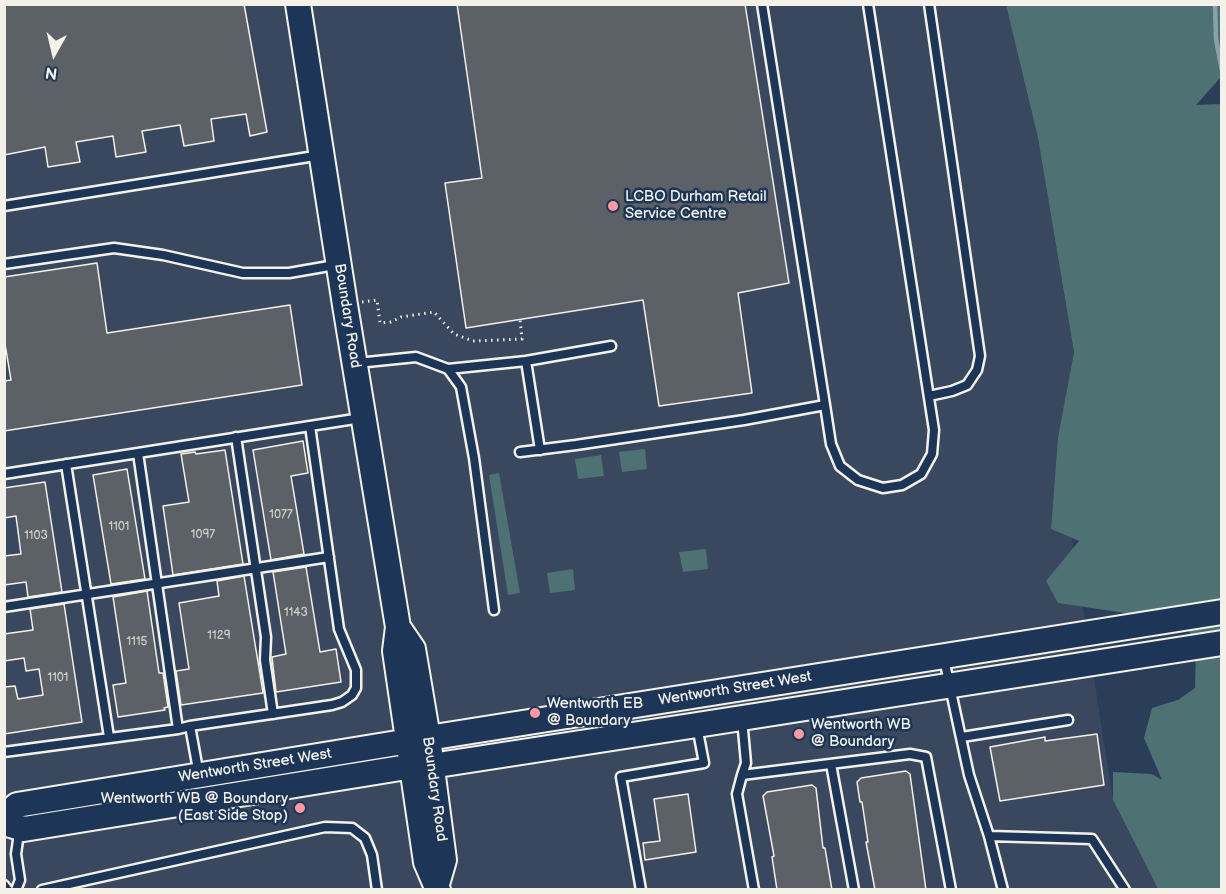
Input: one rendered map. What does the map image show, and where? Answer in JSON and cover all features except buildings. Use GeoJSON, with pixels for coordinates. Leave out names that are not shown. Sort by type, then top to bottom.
{"type":"FeatureCollection","features":[{"type":"Feature","properties":{"kind":"main road","name":"Boundary Road"},"geometry":{"type":"LineString","coordinates":[[298,4],[398,627],[395,651],[418,740],[422,766],[426,862],[437,887]]}},
{"type":"Feature","properties":{"kind":"main road","name":"Wentworth Street West"},"geometry":{"type":"LineString","coordinates":[[1221,612],[17,805],[11,823],[422,766],[1221,643]]}},
{"type":"Feature","properties":{"kind":"lane"},"geometry":{"type":"LineString","coordinates":[[762,4],[831,444],[840,466],[858,480],[883,488],[902,485],[921,474],[932,454],[934,430],[868,4]]}},
{"type":"Feature","properties":{"kind":"lane"},"geometry":{"type":"LineString","coordinates":[[929,4],[980,356],[977,370],[967,385],[929,396]]}},
{"type":"Feature","properties":{"kind":"lane"},"geometry":{"type":"LineString","coordinates":[[4,206],[322,155]]}},
{"type":"Feature","properties":{"kind":"lane"},"geometry":{"type":"LineString","coordinates":[[4,264],[114,248],[163,255],[243,273],[289,273],[339,265]]}},
{"type":"Feature","properties":{"kind":"lane"},"geometry":{"type":"LineString","coordinates":[[354,363],[416,357],[448,369],[526,361],[611,346]]}},
{"type":"Feature","properties":{"kind":"lane"},"geometry":{"type":"LineString","coordinates":[[526,361],[540,450]]}},
{"type":"Feature","properties":{"kind":"lane"},"geometry":{"type":"LineString","coordinates":[[448,369],[461,387],[474,458],[494,610]]}},
{"type":"Feature","properties":{"kind":"lane"},"geometry":{"type":"LineString","coordinates":[[520,452],[750,419],[825,405]]}},
{"type":"Feature","properties":{"kind":"lane"},"geometry":{"type":"LineString","coordinates":[[4,474],[363,417]]}},
{"type":"Feature","properties":{"kind":"lane"},"geometry":{"type":"LineString","coordinates":[[4,752],[273,714],[342,702],[352,695],[356,688],[356,670],[339,629],[310,426]]}},
{"type":"Feature","properties":{"kind":"lane"},"geometry":{"type":"LineString","coordinates":[[236,437],[266,637],[265,660],[273,714]]}},
{"type":"Feature","properties":{"kind":"lane"},"geometry":{"type":"LineString","coordinates":[[138,453],[178,729]]}},
{"type":"Feature","properties":{"kind":"lane"},"geometry":{"type":"LineString","coordinates":[[66,464],[109,737]]}},
{"type":"Feature","properties":{"kind":"lane"},"geometry":{"type":"LineString","coordinates":[[4,607],[329,557]]}},
{"type":"Feature","properties":{"kind":"lane"},"geometry":{"type":"LineString","coordinates":[[943,656],[969,775],[989,836],[1003,890]]}},
{"type":"Feature","properties":{"kind":"lane"},"geometry":{"type":"LineString","coordinates":[[742,718],[746,763],[737,794],[754,890]]}},
{"type":"Feature","properties":{"kind":"lane"},"geometry":{"type":"LineString","coordinates":[[962,737],[1068,720]]}},
{"type":"Feature","properties":{"kind":"lane"},"geometry":{"type":"LineString","coordinates":[[640,890],[621,777],[704,763],[697,725]]}},
{"type":"Feature","properties":{"kind":"lane"},"geometry":{"type":"LineString","coordinates":[[190,726],[199,775]]}},
{"type":"Feature","properties":{"kind":"lane"},"geometry":{"type":"LineString","coordinates":[[742,775],[910,754],[926,757],[951,890]]}},
{"type":"Feature","properties":{"kind":"lane"},"geometry":{"type":"LineString","coordinates":[[831,764],[854,890]]}},
{"type":"Feature","properties":{"kind":"lane"},"geometry":{"type":"LineString","coordinates":[[11,823],[18,840],[16,854],[21,880],[16,890]]}},
{"type":"Feature","properties":{"kind":"lane"},"geometry":{"type":"LineString","coordinates":[[42,890],[325,827],[352,828],[365,838],[372,855],[377,890]]}},
{"type":"Feature","properties":{"kind":"lane"},"geometry":{"type":"LineString","coordinates":[[989,836],[1092,839],[1125,890]]}},
{"type":"Feature","properties":{"kind":"lane"},"geometry":{"type":"LineString","coordinates":[[4,885],[8,890]]}},
{"type":"Feature","properties":{"kind":"path"},"geometry":{"type":"LineString","coordinates":[[357,303],[377,300],[380,323],[434,312],[454,334],[473,341],[522,339],[520,320]]}},
{"type":"Feature","properties":{"kind":"shaded area"},"geometry":{"type":"Polygon","coordinates":[[[5,5],[1006,5],[1038,138],[1074,352],[1058,437],[1051,529],[1072,538],[1113,800],[1158,889],[5,890],[5,5]]]}},
{"type":"Feature","properties":{"kind":"green space"},"geometry":{"type":"Polygon","coordinates":[[[1006,5],[1221,5],[1221,77],[1196,105],[1221,104],[1221,889],[1158,889],[1113,800],[1113,772],[1152,774],[1162,780],[1144,738],[1152,708],[1178,700],[1195,688],[1196,646],[1185,622],[1058,603],[1046,581],[1079,541],[1051,529],[1058,437],[1074,352],[1038,138],[1006,5]]]}},
{"type":"Feature","properties":{"kind":"green space"},"geometry":{"type":"Polygon","coordinates":[[[645,449],[647,469],[622,472],[619,452],[645,449]]]}},
{"type":"Feature","properties":{"kind":"green space"},"geometry":{"type":"Polygon","coordinates":[[[601,455],[604,476],[578,479],[575,459],[601,455]]]}},
{"type":"Feature","properties":{"kind":"green space"},"geometry":{"type":"Polygon","coordinates":[[[499,473],[520,593],[508,595],[489,475],[499,473]]]}},
{"type":"Feature","properties":{"kind":"green space"},"geometry":{"type":"Polygon","coordinates":[[[706,549],[708,569],[683,572],[679,552],[706,549]]]}},
{"type":"Feature","properties":{"kind":"green space"},"geometry":{"type":"Polygon","coordinates":[[[573,569],[575,590],[550,593],[547,573],[573,569]]]}},
{"type":"Feature","properties":{"kind":"waterway"},"geometry":{"type":"LineString","coordinates":[[1215,4],[1216,39],[1222,71]]}},
{"type":"Feature","properties":{"kind":"place","name":"LCBO Durham Retail Service Centre"},"geometry":{"type":"Point","coordinates":[613,206]}},
{"type":"Feature","properties":{"kind":"place","name":"Wentworth EB @ Boundary"},"geometry":{"type":"Point","coordinates":[535,713]}},
{"type":"Feature","properties":{"kind":"place","name":"Wentworth WB @ Boundary"},"geometry":{"type":"Point","coordinates":[799,734]}},
{"type":"Feature","properties":{"kind":"place","name":"Wentworth WB @ Boundary (East Side Stop)"},"geometry":{"type":"Point","coordinates":[300,808]}}]}
